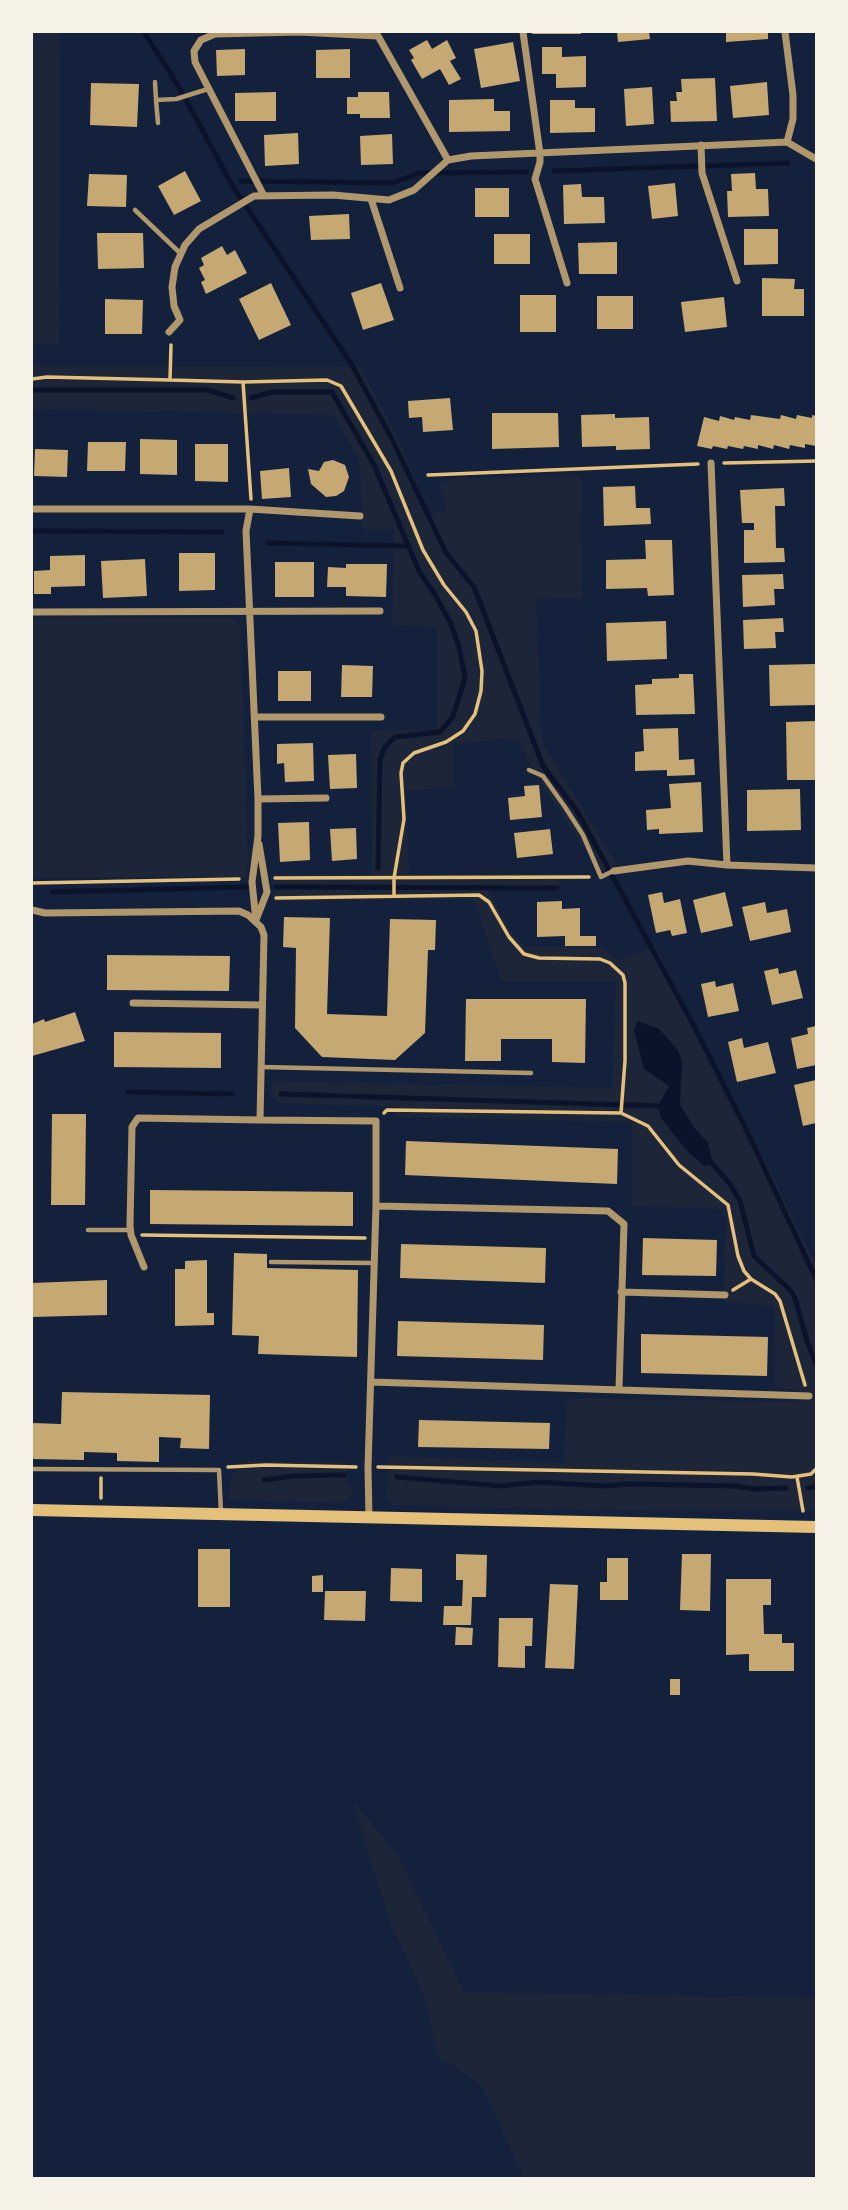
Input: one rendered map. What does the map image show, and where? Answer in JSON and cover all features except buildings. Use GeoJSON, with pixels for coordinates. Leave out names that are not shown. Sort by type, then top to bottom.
{"type":"FeatureCollection","features":[{"type":"Feature","properties":{"kind":"main road"},"geometry":{"type":"LineString","coordinates":[[32,1510],[811,1527]]}},
{"type":"Feature","properties":{"kind":"street"},"geometry":{"type":"LineString","coordinates":[[523,32],[540,154],[535,179],[568,283]]}},
{"type":"Feature","properties":{"kind":"street"},"geometry":{"type":"LineString","coordinates":[[785,32],[793,95],[793,119],[787,142]]}},
{"type":"Feature","properties":{"kind":"street"},"geometry":{"type":"LineString","coordinates":[[263,194],[195,62],[194,51],[201,40],[215,34],[377,34],[448,160]]}},
{"type":"Feature","properties":{"kind":"street"},"geometry":{"type":"LineString","coordinates":[[169,332],[180,320],[174,306],[172,287],[180,253],[190,237],[254,196],[333,195],[390,200],[414,190],[448,160],[471,156],[787,142],[817,159]]}},
{"type":"Feature","properties":{"kind":"street"},"geometry":{"type":"LineString","coordinates":[[701,145],[702,173],[737,281]]}},
{"type":"Feature","properties":{"kind":"street"},"geometry":{"type":"LineString","coordinates":[[371,199],[400,288]]}},
{"type":"Feature","properties":{"kind":"street"},"geometry":{"type":"LineString","coordinates":[[711,463],[727,865]]}},
{"type":"Feature","properties":{"kind":"street"},"geometry":{"type":"LineString","coordinates":[[32,509],[250,509],[360,516]]}},
{"type":"Feature","properties":{"kind":"street"},"geometry":{"type":"LineString","coordinates":[[250,509],[246,531],[252,611],[258,799],[258,836],[252,879],[256,921],[264,934],[260,1120]]}},
{"type":"Feature","properties":{"kind":"street"},"geometry":{"type":"LineString","coordinates":[[32,612],[380,611]]}},
{"type":"Feature","properties":{"kind":"street"},"geometry":{"type":"LineString","coordinates":[[255,717],[381,717]]}},
{"type":"Feature","properties":{"kind":"street"},"geometry":{"type":"LineString","coordinates":[[258,799],[326,798]]}},
{"type":"Feature","properties":{"kind":"street"},"geometry":{"type":"LineString","coordinates":[[256,921],[266,898],[258,836]]}},
{"type":"Feature","properties":{"kind":"street"},"geometry":{"type":"LineString","coordinates":[[614,871],[688,861],[817,868]]}},
{"type":"Feature","properties":{"kind":"street"},"geometry":{"type":"LineString","coordinates":[[32,910],[45,913],[239,911],[256,921]]}},
{"type":"Feature","properties":{"kind":"street"},"geometry":{"type":"LineString","coordinates":[[133,1003],[262,1005]]}},
{"type":"Feature","properties":{"kind":"street"},"geometry":{"type":"LineString","coordinates":[[144,1267],[131,1233],[132,1127],[138,1118],[376,1121],[369,1518]]}},
{"type":"Feature","properties":{"kind":"street"},"geometry":{"type":"LineString","coordinates":[[376,1206],[608,1211],[624,1224],[619,1389]]}},
{"type":"Feature","properties":{"kind":"street"},"geometry":{"type":"LineString","coordinates":[[621,1292],[725,1295]]}},
{"type":"Feature","properties":{"kind":"street"},"geometry":{"type":"LineString","coordinates":[[371,1382],[809,1396]]}},
{"type":"Feature","properties":{"kind":"lane"},"geometry":{"type":"LineString","coordinates":[[155,82],[158,123]]}},
{"type":"Feature","properties":{"kind":"lane"},"geometry":{"type":"LineString","coordinates":[[156,100],[176,99],[208,89]]}},
{"type":"Feature","properties":{"kind":"lane"},"geometry":{"type":"LineString","coordinates":[[135,210],[180,253]]}},
{"type":"Feature","properties":{"kind":"lane"},"geometry":{"type":"LineString","coordinates":[[529,770],[542,776],[565,807],[583,835],[601,877],[614,871]]}},
{"type":"Feature","properties":{"kind":"lane"},"geometry":{"type":"LineString","coordinates":[[260,1067],[531,1073]]}},
{"type":"Feature","properties":{"kind":"lane"},"geometry":{"type":"LineString","coordinates":[[88,1230],[131,1233]]}},
{"type":"Feature","properties":{"kind":"lane"},"geometry":{"type":"LineString","coordinates":[[271,1262],[374,1263]]}},
{"type":"Feature","properties":{"kind":"lane"},"geometry":{"type":"LineString","coordinates":[[32,1469],[219,1470],[221,1513]]}},
{"type":"Feature","properties":{"kind":"path"},"geometry":{"type":"LineString","coordinates":[[169,332],[172,351],[170,380]]}},
{"type":"Feature","properties":{"kind":"path"},"geometry":{"type":"LineString","coordinates":[[32,379],[47,377],[243,382],[327,380],[341,386],[391,471],[423,550],[476,631],[482,671],[481,691],[475,714],[463,731],[433,748],[414,753],[403,763],[401,773],[404,818],[394,878],[394,896]]}},
{"type":"Feature","properties":{"kind":"path"},"geometry":{"type":"LineString","coordinates":[[243,382],[250,509]]}},
{"type":"Feature","properties":{"kind":"path"},"geometry":{"type":"LineString","coordinates":[[428,475],[817,461]]}},
{"type":"Feature","properties":{"kind":"path"},"geometry":{"type":"LineString","coordinates":[[265,878],[601,877]]}},
{"type":"Feature","properties":{"kind":"path"},"geometry":{"type":"LineString","coordinates":[[32,883],[252,879]]}},
{"type":"Feature","properties":{"kind":"path"},"geometry":{"type":"LineString","coordinates":[[266,898],[479,895],[489,902],[509,937],[524,954],[548,959],[600,959],[617,967],[623,975],[626,996],[621,1114]]}},
{"type":"Feature","properties":{"kind":"path"},"geometry":{"type":"LineString","coordinates":[[376,1121],[387,1110],[621,1114],[648,1126],[679,1165],[728,1205],[738,1256],[744,1271],[751,1279],[775,1294],[780,1301],[809,1396]]}},
{"type":"Feature","properties":{"kind":"path"},"geometry":{"type":"LineString","coordinates":[[131,1233],[374,1238]]}},
{"type":"Feature","properties":{"kind":"path"},"geometry":{"type":"LineString","coordinates":[[725,1295],[751,1279]]}},
{"type":"Feature","properties":{"kind":"path"},"geometry":{"type":"LineString","coordinates":[[219,1470],[232,1465],[242,1465],[797,1476],[811,1474],[817,1469]]}},
{"type":"Feature","properties":{"kind":"path"},"geometry":{"type":"LineString","coordinates":[[100,1469],[101,1511]]}},
{"type":"Feature","properties":{"kind":"path"},"geometry":{"type":"LineString","coordinates":[[797,1476],[811,1527]]}},
{"type":"Feature","properties":{"kind":"shaded area"},"geometry":{"type":"Polygon","coordinates":[[[32,32],[60,32],[59,344],[32,344],[32,32]]]}},
{"type":"Feature","properties":{"kind":"shaded area"},"geometry":{"type":"Polygon","coordinates":[[[32,366],[360,367],[393,428],[430,514],[446,510],[439,484],[455,478],[581,477],[582,598],[536,599],[541,724],[543,744],[617,865],[600,872],[533,771],[518,738],[454,744],[454,787],[406,791],[409,874],[560,874],[559,891],[488,890],[507,926],[524,947],[602,947],[618,961],[655,946],[816,1265],[816,1511],[667,1511],[392,1505],[387,1497],[388,1456],[564,1463],[567,1398],[797,1402],[797,1390],[775,1388],[774,1306],[724,1301],[724,1209],[632,1206],[632,1122],[396,1117],[396,1107],[278,1103],[272,1096],[272,1081],[612,1088],[616,981],[502,981],[473,899],[274,901],[273,874],[372,874],[371,731],[437,730],[437,627],[392,625],[394,529],[363,529],[359,459],[333,415],[32,409],[32,366]]]}},
{"type":"Feature","properties":{"kind":"shaded area"},"geometry":{"type":"Polygon","coordinates":[[[32,617],[232,618],[240,625],[248,857],[246,877],[32,877],[32,617]]]}},
{"type":"Feature","properties":{"kind":"shaded area"},"geometry":{"type":"Polygon","coordinates":[[[638,1021],[659,1029],[677,1049],[682,1061],[680,1105],[708,1143],[713,1164],[704,1166],[686,1150],[661,1118],[658,1106],[669,1086],[644,1069],[634,1030],[638,1021]]]}},
{"type":"Feature","properties":{"kind":"shaded area"},"geometry":{"type":"Polygon","coordinates":[[[247,1461],[346,1462],[346,1484],[354,1485],[353,1492],[348,1499],[340,1503],[229,1500],[231,1476],[237,1469],[248,1468],[247,1461]]]}},
{"type":"Feature","properties":{"kind":"shaded area"},"geometry":{"type":"Polygon","coordinates":[[[352,1800],[396,1852],[464,1992],[816,1998],[816,2178],[524,2178],[482,2086],[437,2057],[425,1997],[390,1922],[352,1800]]]}},
{"type":"Feature","properties":{"kind":"waterway"},"geometry":{"type":"LineString","coordinates":[[144,32],[179,87],[232,185],[352,365],[392,439],[446,553],[474,587],[543,766],[577,811],[694,1026],[747,1131],[816,1279]]}},
{"type":"Feature","properties":{"kind":"waterway"},"geometry":{"type":"LineString","coordinates":[[554,171],[788,163]]}},
{"type":"Feature","properties":{"kind":"waterway"},"geometry":{"type":"LineString","coordinates":[[241,181],[393,183],[419,173],[526,172]]}},
{"type":"Feature","properties":{"kind":"waterway"},"geometry":{"type":"LineString","coordinates":[[32,390],[208,390],[233,398]]}},
{"type":"Feature","properties":{"kind":"waterway"},"geometry":{"type":"LineString","coordinates":[[251,398],[272,392],[332,392],[374,465],[419,571],[451,624],[459,647],[465,678],[453,716],[440,732],[395,737],[385,747],[380,759],[378,868]]}},
{"type":"Feature","properties":{"kind":"waterway"},"geometry":{"type":"LineString","coordinates":[[32,531],[222,532]]}},
{"type":"Feature","properties":{"kind":"waterway"},"geometry":{"type":"LineString","coordinates":[[268,543],[409,546]]}},
{"type":"Feature","properties":{"kind":"waterway"},"geometry":{"type":"LineString","coordinates":[[52,892],[247,887]]}},
{"type":"Feature","properties":{"kind":"waterway"},"geometry":{"type":"LineString","coordinates":[[276,887],[557,888]]}},
{"type":"Feature","properties":{"kind":"waterway"},"geometry":{"type":"LineString","coordinates":[[128,1092],[232,1094]]}},
{"type":"Feature","properties":{"kind":"waterway"},"geometry":{"type":"LineString","coordinates":[[281,1094],[658,1106],[662,1109]]}},
{"type":"Feature","properties":{"kind":"waterway"},"geometry":{"type":"LineString","coordinates":[[709,1160],[730,1184],[740,1201],[754,1256],[795,1298],[816,1364]]}},
{"type":"Feature","properties":{"kind":"waterway"},"geometry":{"type":"LineString","coordinates":[[264,1480],[294,1476],[344,1475]]}},
{"type":"Feature","properties":{"kind":"waterway"},"geometry":{"type":"LineString","coordinates":[[397,1477],[501,1486],[538,1482],[603,1486],[631,1484],[786,1488]]}},
{"type":"Feature","properties":{"kind":"waterway"},"geometry":{"type":"LineString","coordinates":[[808,1488],[816,1487]]}}]}
